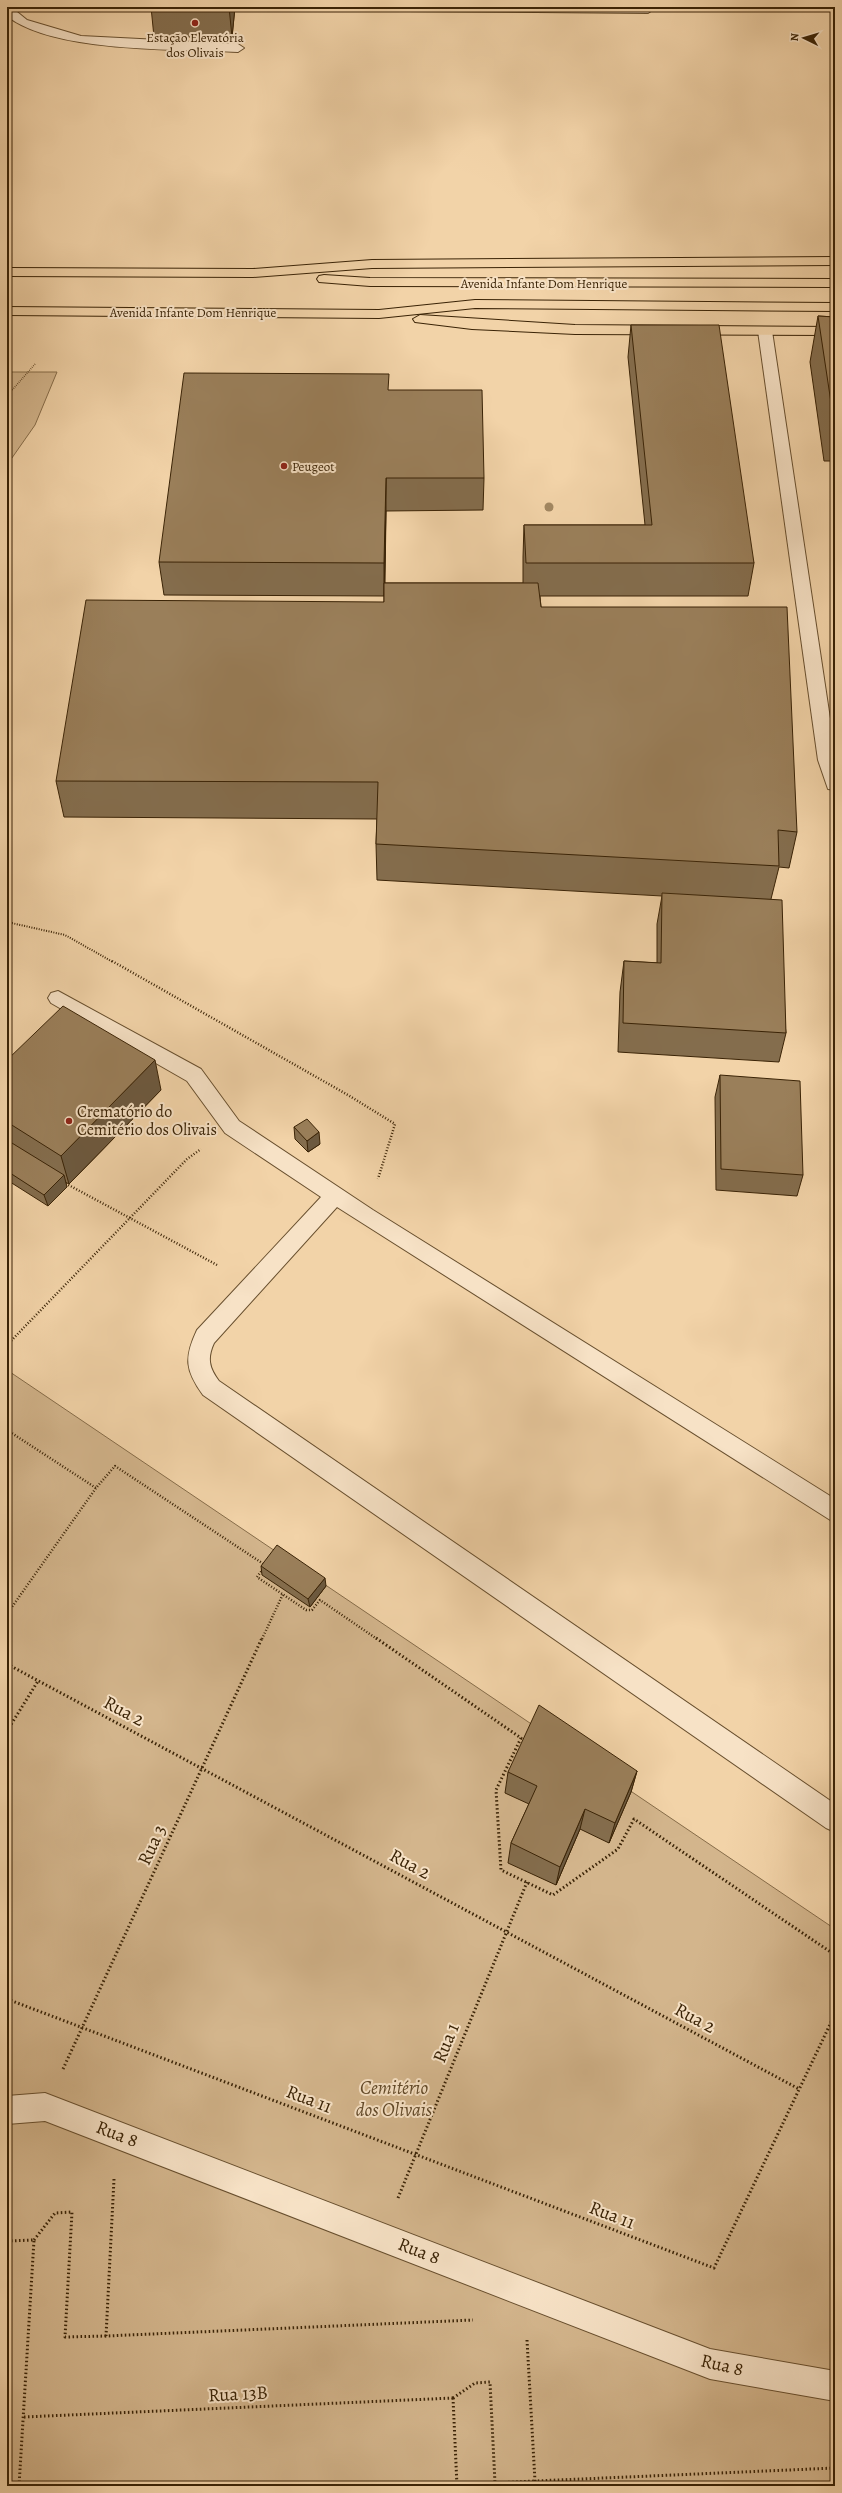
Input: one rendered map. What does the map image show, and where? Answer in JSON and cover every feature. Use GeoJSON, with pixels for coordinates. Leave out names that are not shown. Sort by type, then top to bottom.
{"type":"FeatureCollection","features":[{"type":"Feature","properties":{"kind":"highway","name":"Avenida Infante Dom Henrique"},"geometry":{"type":"LineString","coordinates":[[253,273],[372,264],[835,261]]}},
{"type":"Feature","properties":{"kind":"highway","name":"Avenida Infante Dom Henrique"},"geometry":{"type":"LineString","coordinates":[[7,272],[253,273],[370,282],[835,284]]}},
{"type":"Feature","properties":{"kind":"highway","name":"Avenida Infante Dom Henrique"},"geometry":{"type":"LineString","coordinates":[[7,311],[379,314],[475,304],[835,307]]}},
{"type":"Feature","properties":{"kind":"highway","name":"Avenida Infante Dom Henrique"},"geometry":{"type":"LineString","coordinates":[[379,314],[470,325],[835,331]]}},
{"type":"Feature","properties":{"kind":"street"},"geometry":{"type":"LineString","coordinates":[[765,331],[827,760],[835,784]]}},
{"type":"Feature","properties":{"kind":"lane"},"geometry":{"type":"LineString","coordinates":[[407,7],[648,8]]}},
{"type":"Feature","properties":{"kind":"lane"},"geometry":{"type":"LineString","coordinates":[[7,10],[23,23],[80,40],[238,48]]}},
{"type":"Feature","properties":{"kind":"lane"},"geometry":{"type":"LineString","coordinates":[[58,998],[194,1075],[232,1127],[366,1216],[835,1512]]}},
{"type":"Feature","properties":{"kind":"lane"},"geometry":{"type":"LineString","coordinates":[[336,1195],[205,1337],[197,1355],[199,1373],[211,1388],[835,1819]]}},
{"type":"Feature","properties":{"kind":"lane","name":"Rua 8"},"geometry":{"type":"LineString","coordinates":[[7,2110],[45,2107],[710,2364],[835,2386]]}},
{"type":"Feature","properties":{"kind":"path"},"geometry":{"type":"LineString","coordinates":[[648,8],[835,11]]}},
{"type":"Feature","properties":{"kind":"path"},"geometry":{"type":"LineString","coordinates":[[7,396],[34,364]]}},
{"type":"Feature","properties":{"kind":"path"},"geometry":{"type":"LineString","coordinates":[[7,922],[65,935],[348,1095],[395,1124],[366,1216]]}},
{"type":"Feature","properties":{"kind":"path"},"geometry":{"type":"LineString","coordinates":[[7,1344],[187,1159],[232,1127]]}},
{"type":"Feature","properties":{"kind":"path"},"geometry":{"type":"LineString","coordinates":[[58,1179],[131,1217],[224,1269],[260,1278]]}},
{"type":"Feature","properties":{"kind":"path"},"geometry":{"type":"LineString","coordinates":[[7,1430],[96,1488]]}},
{"type":"Feature","properties":{"kind":"path"},"geometry":{"type":"LineString","coordinates":[[7,1614],[96,1488],[115,1466],[266,1566],[257,1577],[306,1610],[312,1610],[320,1600],[521,1738],[496,1790],[501,1870],[553,1895],[618,1849],[634,1819],[835,1955]]}},
{"type":"Feature","properties":{"kind":"path","name":"Rua 3"},"geometry":{"type":"LineString","coordinates":[[45,2107],[283,1594]]}},
{"type":"Feature","properties":{"kind":"path","name":"Rua 2"},"geometry":{"type":"LineString","coordinates":[[7,1664],[799,2089]]}},
{"type":"Feature","properties":{"kind":"path"},"geometry":{"type":"LineString","coordinates":[[7,1731],[38,1681]]}},
{"type":"Feature","properties":{"kind":"path","name":"Rua 1"},"geometry":{"type":"LineString","coordinates":[[382,2237],[527,1882]]}},
{"type":"Feature","properties":{"kind":"path","name":"Rua 11"},"geometry":{"type":"LineString","coordinates":[[7,1999],[714,2268],[799,2089]]}},
{"type":"Feature","properties":{"kind":"path"},"geometry":{"type":"LineString","coordinates":[[799,2089],[835,2014]]}},
{"type":"Feature","properties":{"kind":"path"},"geometry":{"type":"LineString","coordinates":[[106,2336],[116,2134]]}},
{"type":"Feature","properties":{"kind":"path"},"geometry":{"type":"LineString","coordinates":[[19,2486],[34,2240],[55,2213],[72,2212],[65,2337],[478,2320]]}},
{"type":"Feature","properties":{"kind":"path"},"geometry":{"type":"LineString","coordinates":[[7,2241],[34,2240]]}},
{"type":"Feature","properties":{"kind":"path"},"geometry":{"type":"LineString","coordinates":[[524,2292],[535,2481]]}},
{"type":"Feature","properties":{"kind":"path"},"geometry":{"type":"LineString","coordinates":[[458,2486],[453,2398],[475,2383],[490,2382],[495,2483],[835,2468]]}},
{"type":"Feature","properties":{"kind":"path","name":"Rua 13B"},"geometry":{"type":"LineString","coordinates":[[24,2417],[453,2398]]}},
{"type":"Feature","properties":{"kind":"green space"},"geometry":{"type":"Polygon","coordinates":[[[7,372],[57,372],[35,425],[7,465],[7,372]]]}},
{"type":"Feature","properties":{"kind":"green space","name":"Cemitério dos Olivais"},"geometry":{"type":"Polygon","coordinates":[[[7,1370],[835,1929],[835,2486],[7,2486],[7,1370]]]}},
{"type":"Feature","properties":{"kind":"building"},"geometry":{"type":"Polygon","coordinates":[[[818,316],[835,317],[835,416],[833,416],[818,316]]]}},
{"type":"Feature","properties":{"kind":"building"},"geometry":{"type":"Polygon","coordinates":[[[631,325],[719,325],[754,563],[526,563],[524,525],[652,525],[631,325]]]}},
{"type":"Feature","properties":{"kind":"building","name":"Peugeot"},"geometry":{"type":"Polygon","coordinates":[[[184,373],[389,374],[388,390],[482,390],[484,478],[386,478],[384,563],[159,562],[184,373]]]}},
{"type":"Feature","properties":{"kind":"building"},"geometry":{"type":"Polygon","coordinates":[[[384,583],[538,583],[541,607],[787,607],[797,832],[778,830],[779,866],[376,844],[378,782],[56,781],[86,600],[384,602],[384,583]]]}},
{"type":"Feature","properties":{"kind":"building"},"geometry":{"type":"Polygon","coordinates":[[[662,893],[782,900],[786,1033],[623,1023],[624,961],[661,963],[662,893]]]}},
{"type":"Feature","properties":{"kind":"building","name":"Crematório do Cemitério dos Olivais"},"geometry":{"type":"Polygon","coordinates":[[[63,1006],[155,1060],[61,1156],[7,1122],[7,1060],[63,1006]]]}},
{"type":"Feature","properties":{"kind":"building"},"geometry":{"type":"Polygon","coordinates":[[[720,1075],[800,1081],[803,1175],[721,1169],[720,1075]]]}},
{"type":"Feature","properties":{"kind":"building"},"geometry":{"type":"Polygon","coordinates":[[[307,1119],[319,1132],[307,1141],[294,1127],[307,1119]]]}},
{"type":"Feature","properties":{"kind":"building","name":"Crematório do Cemitério dos Olivais"},"geometry":{"type":"Polygon","coordinates":[[[7,1140],[64,1175],[44,1195],[7,1171],[7,1140]]]}},
{"type":"Feature","properties":{"kind":"building"},"geometry":{"type":"Polygon","coordinates":[[[277,1545],[325,1578],[308,1599],[261,1566],[277,1545]]]}},
{"type":"Feature","properties":{"kind":"building"},"geometry":{"type":"Polygon","coordinates":[[[539,1705],[637,1771],[615,1823],[585,1809],[560,1867],[511,1843],[537,1786],[508,1772],[539,1705]]]}},
{"type":"Feature","properties":{"kind":"place","name":"Estação Elevatória dos Olivais"},"geometry":{"type":"Point","coordinates":[195,23]}},
{"type":"Feature","properties":{"kind":"place","name":"Peugeot"},"geometry":{"type":"Point","coordinates":[284,466]}},
{"type":"Feature","properties":{"kind":"place","name":"Crematório do Cemitério dos Olivais"},"geometry":{"type":"Point","coordinates":[69,1121]}}]}
